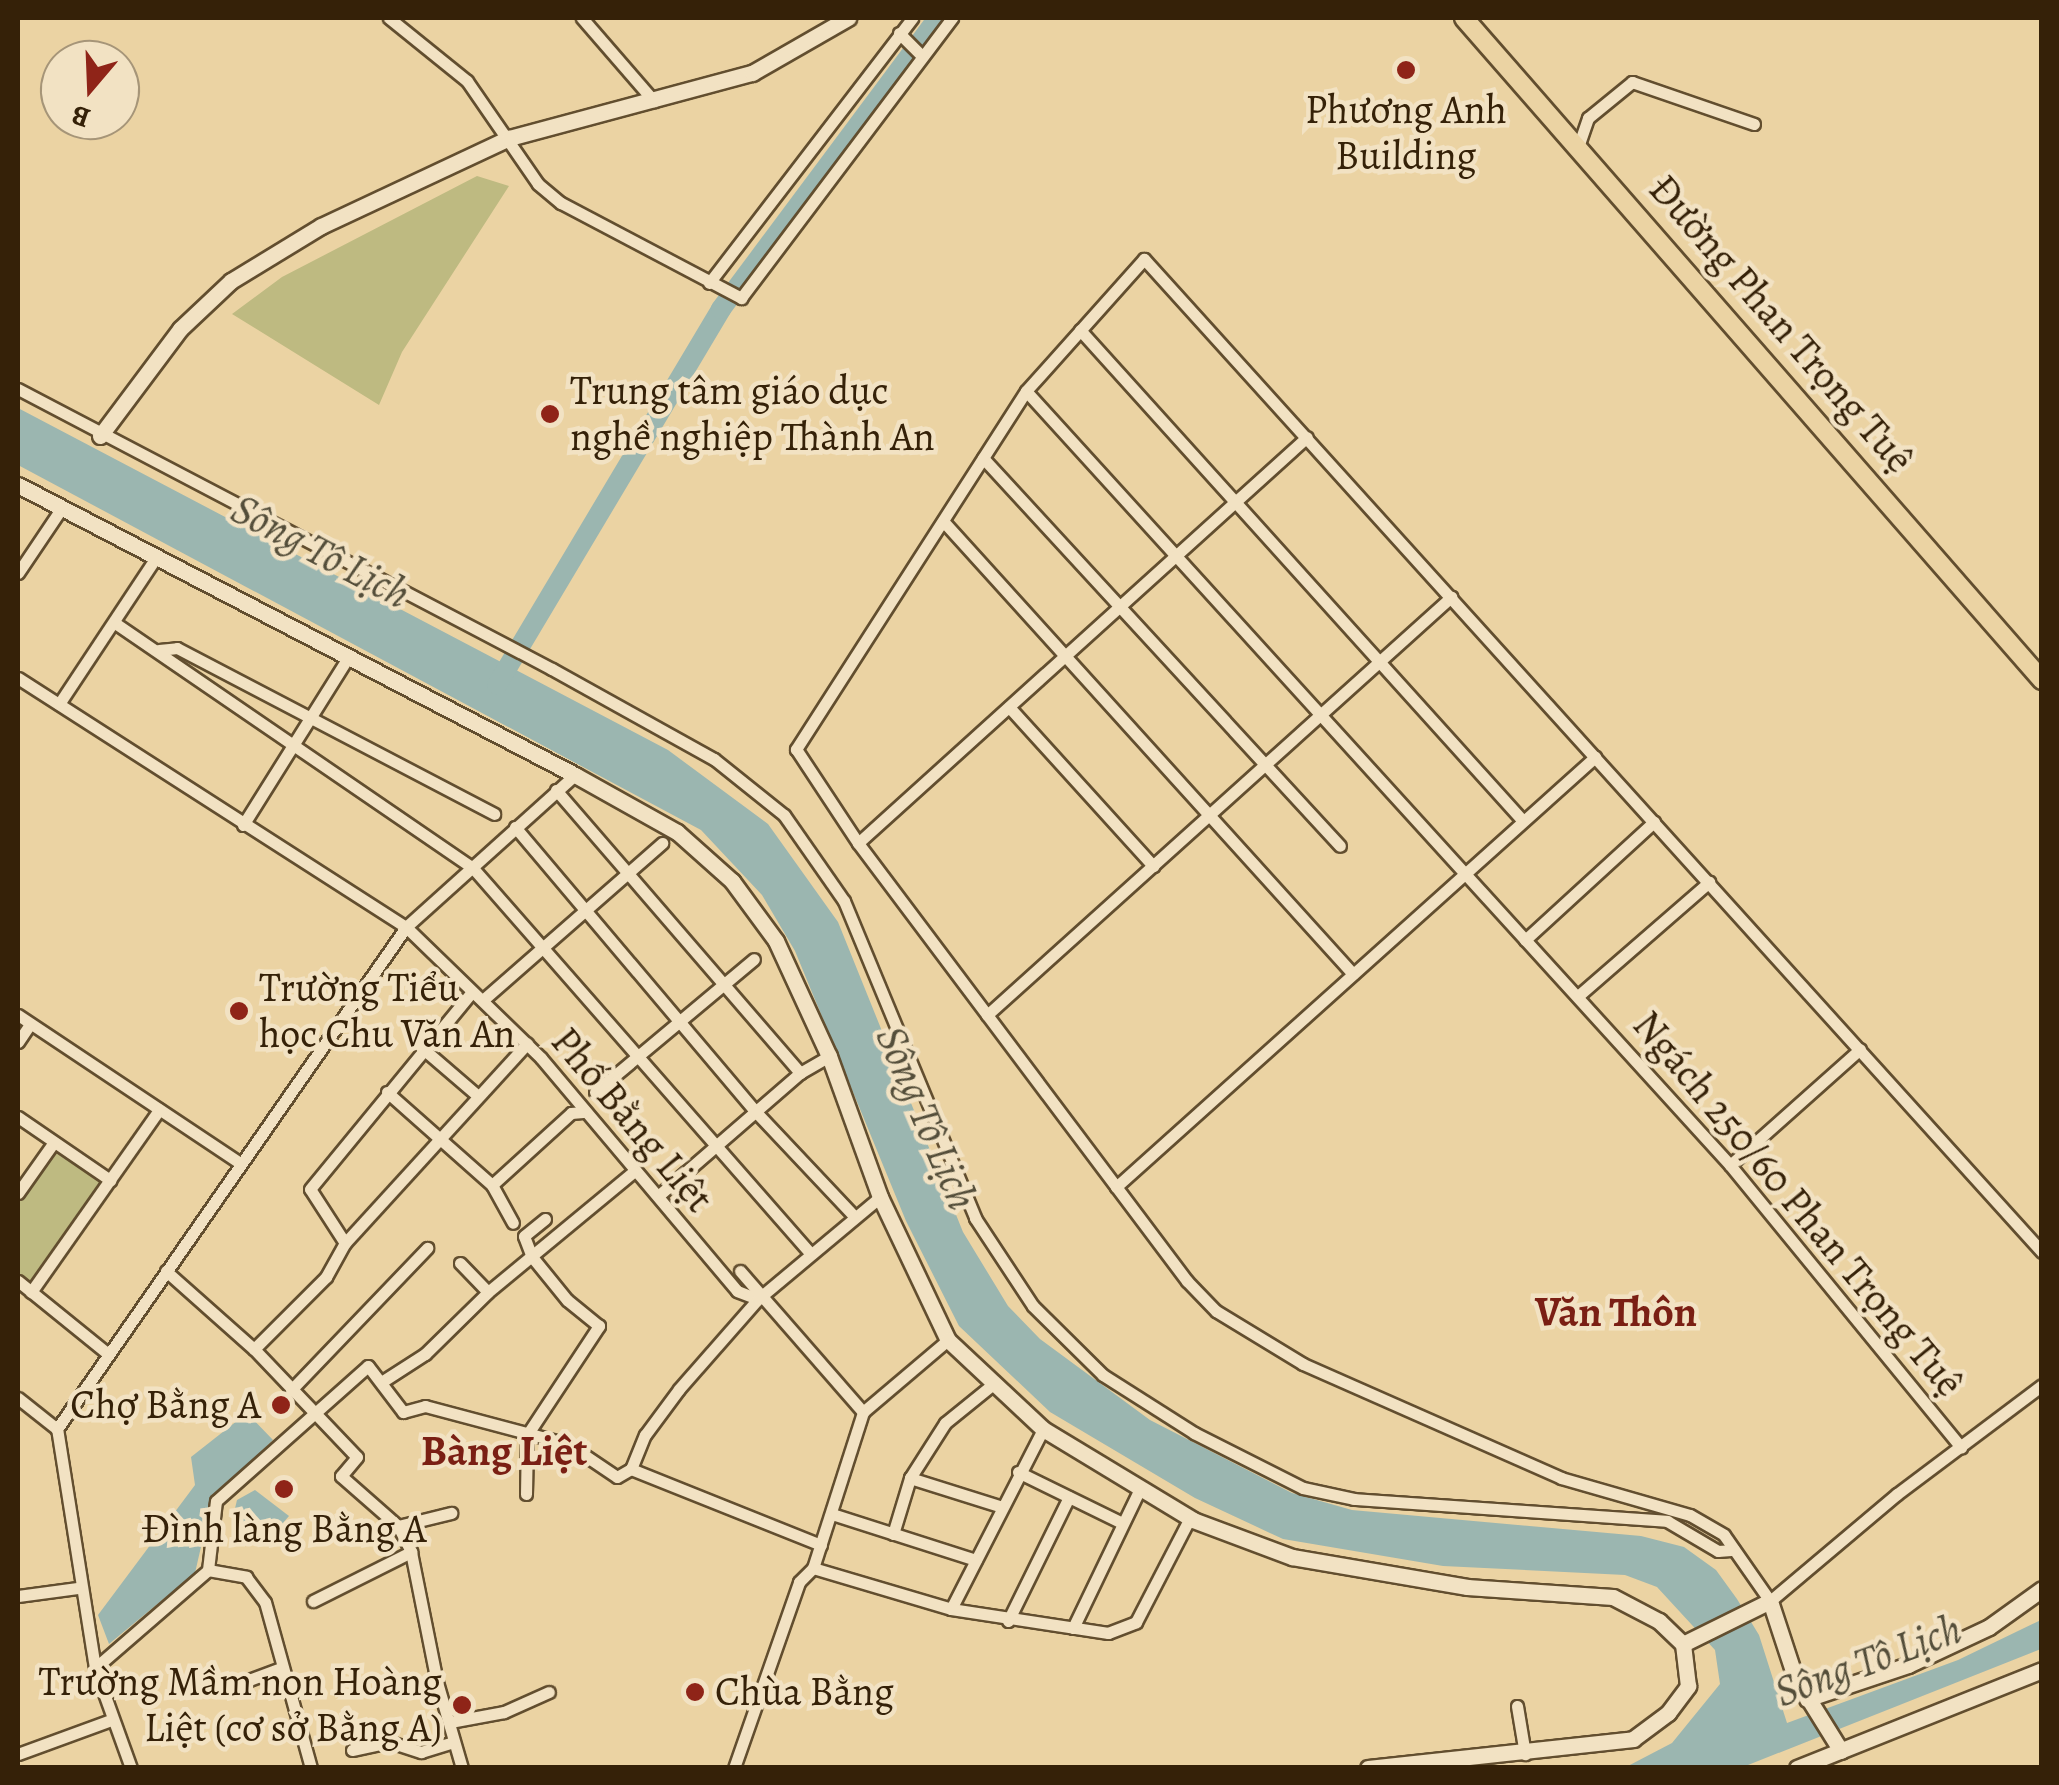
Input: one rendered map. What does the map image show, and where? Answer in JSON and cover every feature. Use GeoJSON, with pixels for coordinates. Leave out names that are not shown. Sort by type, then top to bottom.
{"type":"FeatureCollection","features":[{"type":"Feature","properties":{"kind":"main road","name":"Đường Phan Trọng Tuệ"},"geometry":{"type":"LineString","coordinates":[[1464,18],[2042,680]]}},
{"type":"Feature","properties":{"kind":"street"},"geometry":{"type":"LineString","coordinates":[[389,18],[467,82],[538,184],[562,203],[741,298],[917,50],[952,18]]}},
{"type":"Feature","properties":{"kind":"street"},"geometry":{"type":"LineString","coordinates":[[582,18],[654,101]]}},
{"type":"Feature","properties":{"kind":"street"},"geometry":{"type":"LineString","coordinates":[[100,436],[180,330],[231,281],[420,175],[509,138],[752,73],[848,18]]}},
{"type":"Feature","properties":{"kind":"street"},"geometry":{"type":"LineString","coordinates":[[710,283],[912,18]]}},
{"type":"Feature","properties":{"kind":"street"},"geometry":{"type":"LineString","coordinates":[[900,33],[917,50]]}},
{"type":"Feature","properties":{"kind":"street"},"geometry":{"type":"LineString","coordinates":[[1578,146],[1588,118],[1632,82],[1754,124]]}},
{"type":"Feature","properties":{"kind":"street"},"geometry":{"type":"LineString","coordinates":[[1840,1751],[1809,1702],[1764,1605],[1724,1535],[1690,1515],[1560,1478],[1303,1364],[1216,1311],[1116,1187],[858,843],[796,749],[1026,391],[1144,259],[2042,1252]]}},
{"type":"Feature","properties":{"kind":"street"},"geometry":{"type":"LineString","coordinates":[[1080,330],[1524,821]]}},
{"type":"Feature","properties":{"kind":"street"},"geometry":{"type":"LineString","coordinates":[[18,389],[100,436],[552,668],[714,759],[784,815],[844,902],[975,1218],[1033,1306],[1104,1375],[1194,1433],[1303,1488],[1354,1499],[1667,1521],[1718,1550],[1734,1550]]}},
{"type":"Feature","properties":{"kind":"street","name":"Ngách 250/60 Phan Trọng Tuệ"},"geometry":{"type":"LineString","coordinates":[[1026,391],[1730,1165],[1961,1448]]}},
{"type":"Feature","properties":{"kind":"street"},"geometry":{"type":"LineString","coordinates":[[858,843],[1307,437]]}},
{"type":"Feature","properties":{"kind":"street"},"geometry":{"type":"LineString","coordinates":[[983,458],[1340,846]]}},
{"type":"Feature","properties":{"kind":"street"},"geometry":{"type":"LineString","coordinates":[[18,485],[575,775],[677,832],[732,881],[776,940],[829,1056],[880,1197],[948,1340],[992,1385],[1043,1428],[1190,1518],[1292,1557],[1411,1578],[1613,1597],[1659,1621],[1683,1644],[1688,1686],[1668,1713],[1633,1739],[1526,1754],[1368,1768]]}},
{"type":"Feature","properties":{"kind":"street"},"geometry":{"type":"LineString","coordinates":[[18,573],[62,508]]}},
{"type":"Feature","properties":{"kind":"street"},"geometry":{"type":"LineString","coordinates":[[942,522],[1353,974]]}},
{"type":"Feature","properties":{"kind":"street"},"geometry":{"type":"LineString","coordinates":[[59,704],[157,556]]}},
{"type":"Feature","properties":{"kind":"street"},"geometry":{"type":"LineString","coordinates":[[987,1015],[1451,597]]}},
{"type":"Feature","properties":{"kind":"street"},"geometry":{"type":"LineString","coordinates":[[114,622],[160,650],[167,664],[472,866],[810,1254]]}},
{"type":"Feature","properties":{"kind":"street"},"geometry":{"type":"LineString","coordinates":[[160,650],[177,648],[308,720],[494,814]]}},
{"type":"Feature","properties":{"kind":"street"},"geometry":{"type":"LineString","coordinates":[[243,825],[349,656]]}},
{"type":"Feature","properties":{"kind":"street","name":"Phố Bằng Liệt"},"geometry":{"type":"LineString","coordinates":[[18,678],[406,927],[526,1044],[737,1292],[758,1299],[863,1412]]}},
{"type":"Feature","properties":{"kind":"street"},"geometry":{"type":"LineString","coordinates":[[1008,707],[1154,866]]}},
{"type":"Feature","properties":{"kind":"street"},"geometry":{"type":"LineString","coordinates":[[1116,1187],[1595,757]]}},
{"type":"Feature","properties":{"kind":"street"},"geometry":{"type":"LineString","coordinates":[[132,1768],[111,1720],[95,1668],[78,1588],[57,1429],[406,927],[575,775]]}},
{"type":"Feature","properties":{"kind":"street"},"geometry":{"type":"LineString","coordinates":[[556,790],[800,1073]]}},
{"type":"Feature","properties":{"kind":"street"},"geometry":{"type":"LineString","coordinates":[[1526,940],[1654,822]]}},
{"type":"Feature","properties":{"kind":"street"},"geometry":{"type":"LineString","coordinates":[[516,827],[755,1112],[854,1216]]}},
{"type":"Feature","properties":{"kind":"street"},"geometry":{"type":"LineString","coordinates":[[344,1243],[310,1189],[421,1046],[478,996],[586,914],[662,843]]}},
{"type":"Feature","properties":{"kind":"street"},"geometry":{"type":"LineString","coordinates":[[1581,1000],[1709,882]]}},
{"type":"Feature","properties":{"kind":"street"},"geometry":{"type":"LineString","coordinates":[[595,1092],[754,959]]}},
{"type":"Feature","properties":{"kind":"street"},"geometry":{"type":"LineString","coordinates":[[18,1016],[240,1163]]}},
{"type":"Feature","properties":{"kind":"street"},"geometry":{"type":"LineString","coordinates":[[18,1042],[30,1024]]}},
{"type":"Feature","properties":{"kind":"street"},"geometry":{"type":"LineString","coordinates":[[254,1349],[326,1277],[344,1243],[526,1044]]}},
{"type":"Feature","properties":{"kind":"street"},"geometry":{"type":"LineString","coordinates":[[421,1046],[478,1096]]}},
{"type":"Feature","properties":{"kind":"street"},"geometry":{"type":"LineString","coordinates":[[1730,1165],[1860,1049]]}},
{"type":"Feature","properties":{"kind":"street"},"geometry":{"type":"LineString","coordinates":[[658,1196],[800,1073],[829,1056]]}},
{"type":"Feature","properties":{"kind":"street"},"geometry":{"type":"LineString","coordinates":[[386,1092],[443,1138],[492,1185],[513,1224]]}},
{"type":"Feature","properties":{"kind":"street"},"geometry":{"type":"LineString","coordinates":[[31,1292],[158,1110]]}},
{"type":"Feature","properties":{"kind":"street"},"geometry":{"type":"LineString","coordinates":[[492,1185],[570,1113],[583,1112]]}},
{"type":"Feature","properties":{"kind":"street"},"geometry":{"type":"LineString","coordinates":[[18,1117],[110,1180]]}},
{"type":"Feature","properties":{"kind":"street"},"geometry":{"type":"LineString","coordinates":[[18,1193],[54,1142]]}},
{"type":"Feature","properties":{"kind":"street"},"geometry":{"type":"LineString","coordinates":[[384,1382],[424,1354],[488,1292],[633,1172]]}},
{"type":"Feature","properties":{"kind":"street"},"geometry":{"type":"LineString","coordinates":[[95,1668],[208,1570],[216,1501],[368,1366],[384,1382],[403,1412],[425,1406],[583,1450],[618,1476],[631,1469],[645,1435],[679,1389],[758,1299],[880,1197]]}},
{"type":"Feature","properties":{"kind":"street"},"geometry":{"type":"LineString","coordinates":[[526,1494],[527,1436],[599,1326],[567,1300],[532,1257],[524,1236],[545,1219]]}},
{"type":"Feature","properties":{"kind":"street"},"geometry":{"type":"LineString","coordinates":[[290,1390],[427,1248]]}},
{"type":"Feature","properties":{"kind":"street"},"geometry":{"type":"LineString","coordinates":[[460,1263],[488,1292]]}},
{"type":"Feature","properties":{"kind":"street"},"geometry":{"type":"LineString","coordinates":[[166,1271],[254,1349],[357,1456],[342,1476],[398,1526],[411,1552],[462,1768]]}},
{"type":"Feature","properties":{"kind":"street"},"geometry":{"type":"LineString","coordinates":[[740,1271],[758,1299]]}},
{"type":"Feature","properties":{"kind":"street"},"geometry":{"type":"LineString","coordinates":[[18,1281],[108,1354]]}},
{"type":"Feature","properties":{"kind":"street"},"geometry":{"type":"LineString","coordinates":[[734,1768],[800,1582],[813,1568],[863,1412],[948,1340]]}},
{"type":"Feature","properties":{"kind":"street"},"geometry":{"type":"LineString","coordinates":[[893,1534],[910,1478],[945,1424],[992,1385]]}},
{"type":"Feature","properties":{"kind":"street"},"geometry":{"type":"LineString","coordinates":[[1683,1644],[1764,1605],[2042,1385]]}},
{"type":"Feature","properties":{"kind":"street"},"geometry":{"type":"LineString","coordinates":[[18,1398],[57,1429]]}},
{"type":"Feature","properties":{"kind":"street"},"geometry":{"type":"LineString","coordinates":[[951,1610],[1043,1428]]}},
{"type":"Feature","properties":{"kind":"street"},"geometry":{"type":"LineString","coordinates":[[631,1469],[821,1545]]}},
{"type":"Feature","properties":{"kind":"street"},"geometry":{"type":"LineString","coordinates":[[1018,1472],[1122,1523]]}},
{"type":"Feature","properties":{"kind":"street"},"geometry":{"type":"LineString","coordinates":[[910,1478],[1002,1507]]}},
{"type":"Feature","properties":{"kind":"street"},"geometry":{"type":"LineString","coordinates":[[1073,1628],[1140,1489]]}},
{"type":"Feature","properties":{"kind":"street"},"geometry":{"type":"LineString","coordinates":[[1008,1622],[1069,1497]]}},
{"type":"Feature","properties":{"kind":"street"},"geometry":{"type":"LineString","coordinates":[[398,1526],[451,1513]]}},
{"type":"Feature","properties":{"kind":"street"},"geometry":{"type":"LineString","coordinates":[[832,1514],[976,1560]]}},
{"type":"Feature","properties":{"kind":"street"},"geometry":{"type":"LineString","coordinates":[[813,1568],[951,1610],[1008,1622],[1108,1633],[1136,1622],[1190,1518]]}},
{"type":"Feature","properties":{"kind":"street"},"geometry":{"type":"LineString","coordinates":[[313,1601],[411,1552]]}},
{"type":"Feature","properties":{"kind":"street"},"geometry":{"type":"LineString","coordinates":[[208,1570],[246,1577],[265,1602],[311,1768]]}},
{"type":"Feature","properties":{"kind":"street"},"geometry":{"type":"LineString","coordinates":[[18,1596],[78,1588]]}},
{"type":"Feature","properties":{"kind":"street"},"geometry":{"type":"LineString","coordinates":[[1809,1702],[1908,1665],[1989,1627],[2042,1589]]}},
{"type":"Feature","properties":{"kind":"street"},"geometry":{"type":"LineString","coordinates":[[242,1683],[281,1668]]}},
{"type":"Feature","properties":{"kind":"street"},"geometry":{"type":"LineString","coordinates":[[1798,1768],[2042,1670]]}},
{"type":"Feature","properties":{"kind":"street"},"geometry":{"type":"LineString","coordinates":[[450,1722],[504,1712],[549,1692]]}},
{"type":"Feature","properties":{"kind":"street"},"geometry":{"type":"LineString","coordinates":[[1517,1706],[1526,1754]]}},
{"type":"Feature","properties":{"kind":"street"},"geometry":{"type":"LineString","coordinates":[[31,1768],[21,1752],[111,1720]]}},
{"type":"Feature","properties":{"kind":"street"},"geometry":{"type":"LineString","coordinates":[[352,1750],[390,1742],[421,1752],[454,1742]]}},
{"type":"Feature","properties":{"kind":"shaded area"},"geometry":{"type":"Polygon","coordinates":[[[477,176],[509,186],[402,352],[379,405],[232,314],[282,277],[477,176]]]}},
{"type":"Feature","properties":{"kind":"shaded area"},"geometry":{"type":"Polygon","coordinates":[[[54,1142],[110,1180],[31,1292],[18,1281],[18,1193],[54,1142]]]}},
{"type":"Feature","properties":{"kind":"water"},"geometry":{"type":"Polygon","coordinates":[[[18,408],[668,750],[768,824],[838,922],[963,1232],[1008,1306],[1040,1339],[1150,1420],[1292,1493],[1352,1510],[1641,1536],[1684,1547],[1716,1570],[1759,1635],[1787,1723],[1958,1660],[2041,1620],[2041,1649],[1743,1767],[1626,1767],[1672,1743],[1720,1684],[1715,1650],[1657,1587],[1625,1575],[1443,1566],[1283,1539],[1195,1498],[1050,1412],[959,1326],[906,1221],[795,951],[762,895],[701,830],[18,465],[18,408]]]}},
{"type":"Feature","properties":{"kind":"water"},"geometry":{"type":"Polygon","coordinates":[[[247,1413],[273,1440],[212,1499],[195,1573],[109,1644],[98,1615],[195,1485],[191,1457],[247,1413]]]}},
{"type":"Feature","properties":{"kind":"water"},"geometry":{"type":"Polygon","coordinates":[[[255,1490],[289,1516],[271,1537],[232,1521],[237,1500],[255,1490]]]}},
{"type":"Feature","properties":{"kind":"waterway"},"geometry":{"type":"LineString","coordinates":[[497,685],[721,309],[938,18]]}},
{"type":"Feature","properties":{"kind":"place","name":"Phương Anh Building"},"geometry":{"type":"Point","coordinates":[1406,70]}},
{"type":"Feature","properties":{"kind":"place","name":"Trung tâm giáo dục nghề nghiệp Thành An"},"geometry":{"type":"Point","coordinates":[550,414]}},
{"type":"Feature","properties":{"kind":"place","name":"Trường Tiểu học Chu Văn An"},"geometry":{"type":"Point","coordinates":[239,1011]}},
{"type":"Feature","properties":{"kind":"place","name":"Chợ Bằng A"},"geometry":{"type":"Point","coordinates":[281,1405]}},
{"type":"Feature","properties":{"kind":"place","name":"Đình làng Bằng A"},"geometry":{"type":"Point","coordinates":[284,1489]}},
{"type":"Feature","properties":{"kind":"place","name":"Chùa Bằng"},"geometry":{"type":"Point","coordinates":[695,1692]}},
{"type":"Feature","properties":{"kind":"place","name":"Trường Mầm non Hoàng Liệt (cơ sở Bằng A)"},"geometry":{"type":"Point","coordinates":[462,1705]}},
{"type":"Feature","properties":{"kind":"district","name":"Văn Thôn"},"geometry":{"type":"Point","coordinates":[1616,1312]}},
{"type":"Feature","properties":{"kind":"district","name":"Bàng Liệt"},"geometry":{"type":"Point","coordinates":[504,1451]}},
{"type":"Feature","properties":{"kind":"water label","name":"Sông Tô Lịch"},"geometry":{"type":"Point","coordinates":[321,551]}},
{"type":"Feature","properties":{"kind":"water label","name":"Sông Tô Lịch"},"geometry":{"type":"Point","coordinates":[927,1118]}},
{"type":"Feature","properties":{"kind":"water label","name":"Sông Tô Lịch"},"geometry":{"type":"Point","coordinates":[1868,1660]}}]}
